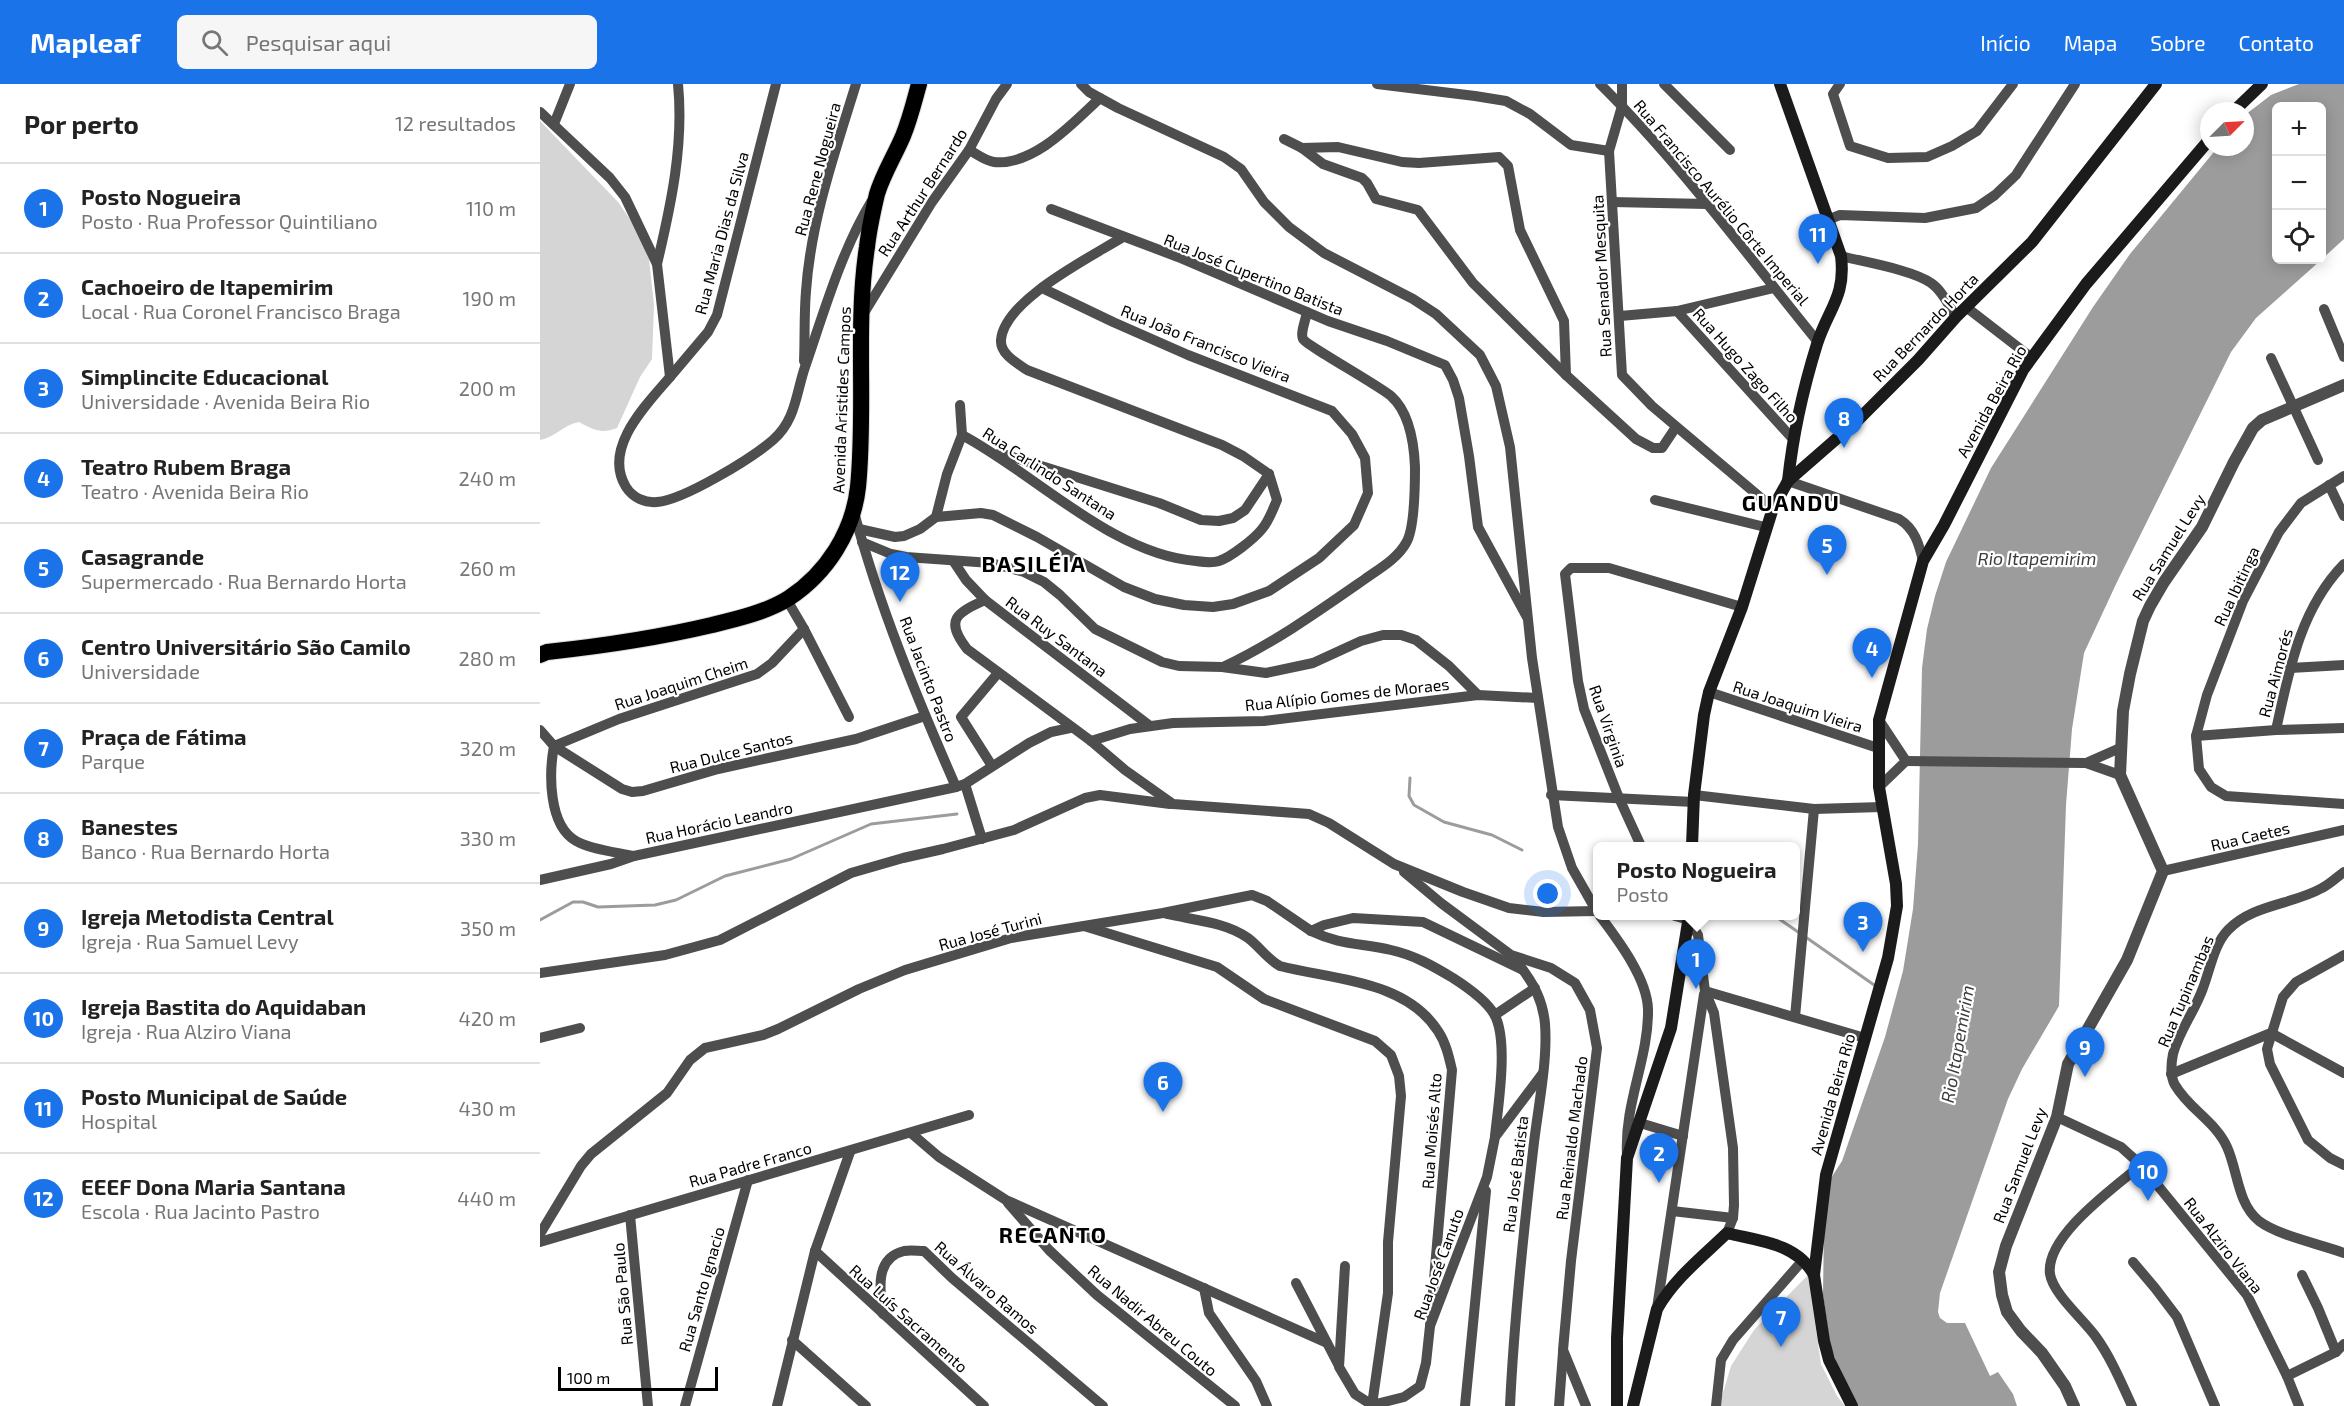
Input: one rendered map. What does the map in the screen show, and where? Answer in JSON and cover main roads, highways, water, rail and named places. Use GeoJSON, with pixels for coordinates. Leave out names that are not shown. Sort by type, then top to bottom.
{"type":"FeatureCollection","features":[{"type":"Feature","properties":{"kind":"highway","name":"Avenida Aristides Campos"},"geometry":{"type":"LineString","coordinates":[[542,652],[627,644],[755,613],[787,600],[822,570],[838,547],[854,512],[861,429],[862,316],[867,248],[878,192],[903,136],[919,84]]}},
{"type":"Feature","properties":{"kind":"main road"},"geometry":{"type":"LineString","coordinates":[[1780,84],[1841,256],[1842,281],[1836,303],[1818,342],[1792,438],[1788,480]]}},
{"type":"Feature","properties":{"kind":"main road","name":"Rua Bernardo Horta"},"geometry":{"type":"LineString","coordinates":[[1692,842],[1694,798],[1709,692],[1742,607],[1773,508],[1788,480],[1858,420],[1918,360],[1965,307],[2032,242],[2156,84]]}},
{"type":"Feature","properties":{"kind":"main road"},"geometry":{"type":"LineString","coordinates":[[2243,102],[2262,84]]}},
{"type":"Feature","properties":{"kind":"main road","name":"Avenida Beira Rio"},"geometry":{"type":"LineString","coordinates":[[1852,1406],[1829,1360],[1814,1275],[1826,1175],[1888,958],[1897,906],[1894,864],[1879,787],[1879,720],[1923,561],[1944,525],[2023,370],[2086,284],[2200,151]]}},
{"type":"Feature","properties":{"kind":"main road"},"geometry":{"type":"LineString","coordinates":[[1617,1406],[1617,1338],[1627,1158],[1671,1028],[1689,920]]}},
{"type":"Feature","properties":{"kind":"main road"},"geometry":{"type":"LineString","coordinates":[[1633,1406],[1657,1309],[1663,1298],[1688,1269],[1727,1233],[1784,1248],[1803,1260],[1814,1275]]}},
{"type":"Feature","properties":{"kind":"water","name":"Rio Itapemirim"},"geometry":{"type":"Polygon","coordinates":[[[2299,84],[2344,84],[2344,239],[2326,255],[2326,102],[2272,102],[2272,264],[2317,264],[2256,318],[2231,352],[2084,653],[2072,729],[2066,805],[2059,1006],[2022,1069],[2008,1099],[1940,1293],[1938,1312],[1940,1318],[1947,1323],[1965,1323],[1990,1376],[1998,1372],[2013,1394],[2017,1406],[1858,1406],[1837,1364],[1830,1344],[1823,1295],[1824,1224],[1829,1181],[1842,1161],[1885,1037],[1903,971],[1913,909],[1918,844],[1922,668],[1927,629],[1935,596],[1946,562],[1991,468],[2093,307],[2130,254],[2211,156],[2254,156],[2254,108],[2271,95],[2299,84]]]}},
{"type":"Feature","properties":{"kind":"waterway"},"geometry":{"type":"LineString","coordinates":[[1410,778],[1409,796],[1414,805],[1444,822],[1492,835],[1522,850]]}},
{"type":"Feature","properties":{"kind":"waterway"},"geometry":{"type":"LineString","coordinates":[[540,920],[573,902],[583,902],[598,907],[655,905],[676,900],[725,876],[791,859],[871,824],[957,814]]}},
{"type":"Feature","properties":{"kind":"waterway"},"geometry":{"type":"LineString","coordinates":[[1781,920],[1801,934]]}},
{"type":"Feature","properties":{"kind":"waterway"},"geometry":{"type":"LineString","coordinates":[[1807,938],[1877,987]]}},
{"type":"Feature","properties":{"kind":"place","name":"Posto Municipal de Saúde"},"geometry":{"type":"Point","coordinates":[1818,264]}},
{"type":"Feature","properties":{"kind":"place","name":"Banestes"},"geometry":{"type":"Point","coordinates":[1844,448]}},
{"type":"Feature","properties":{"kind":"place","name":"Casagrande"},"geometry":{"type":"Point","coordinates":[1827,575]}},
{"type":"Feature","properties":{"kind":"place","name":"EEEF Dona Maria Santana"},"geometry":{"type":"Point","coordinates":[900,602]}},
{"type":"Feature","properties":{"kind":"place","name":"Teatro Rubem Braga"},"geometry":{"type":"Point","coordinates":[1872,678]}},
{"type":"Feature","properties":{"kind":"place","name":"Simplincite Educacional"},"geometry":{"type":"Point","coordinates":[1863,952]}},
{"type":"Feature","properties":{"kind":"place","name":"Posto Nogueira"},"geometry":{"type":"Point","coordinates":[1696,989]}},
{"type":"Feature","properties":{"kind":"place","name":"Igreja Metodista Central"},"geometry":{"type":"Point","coordinates":[2085,1077]}},
{"type":"Feature","properties":{"kind":"place","name":"Centro Universitário São Camilo"},"geometry":{"type":"Point","coordinates":[1163,1112]}},
{"type":"Feature","properties":{"kind":"place","name":"Cachoeiro de Itapemirim"},"geometry":{"type":"Point","coordinates":[1659,1183]}},
{"type":"Feature","properties":{"kind":"place","name":"Igreja Bastita do Aquidaban"},"geometry":{"type":"Point","coordinates":[2148,1201]}},
{"type":"Feature","properties":{"kind":"place","name":"Praça de Fátima"},"geometry":{"type":"Point","coordinates":[1781,1347]}},
{"type":"Feature","properties":{"kind":"district","name":"GUANDU"},"geometry":{"type":"Point","coordinates":[1791,502]}},
{"type":"Feature","properties":{"kind":"district","name":"BASILÉIA"},"geometry":{"type":"Point","coordinates":[1034,563]}},
{"type":"Feature","properties":{"kind":"district","name":"RECANTO"},"geometry":{"type":"Point","coordinates":[1053,1234]}}]}
